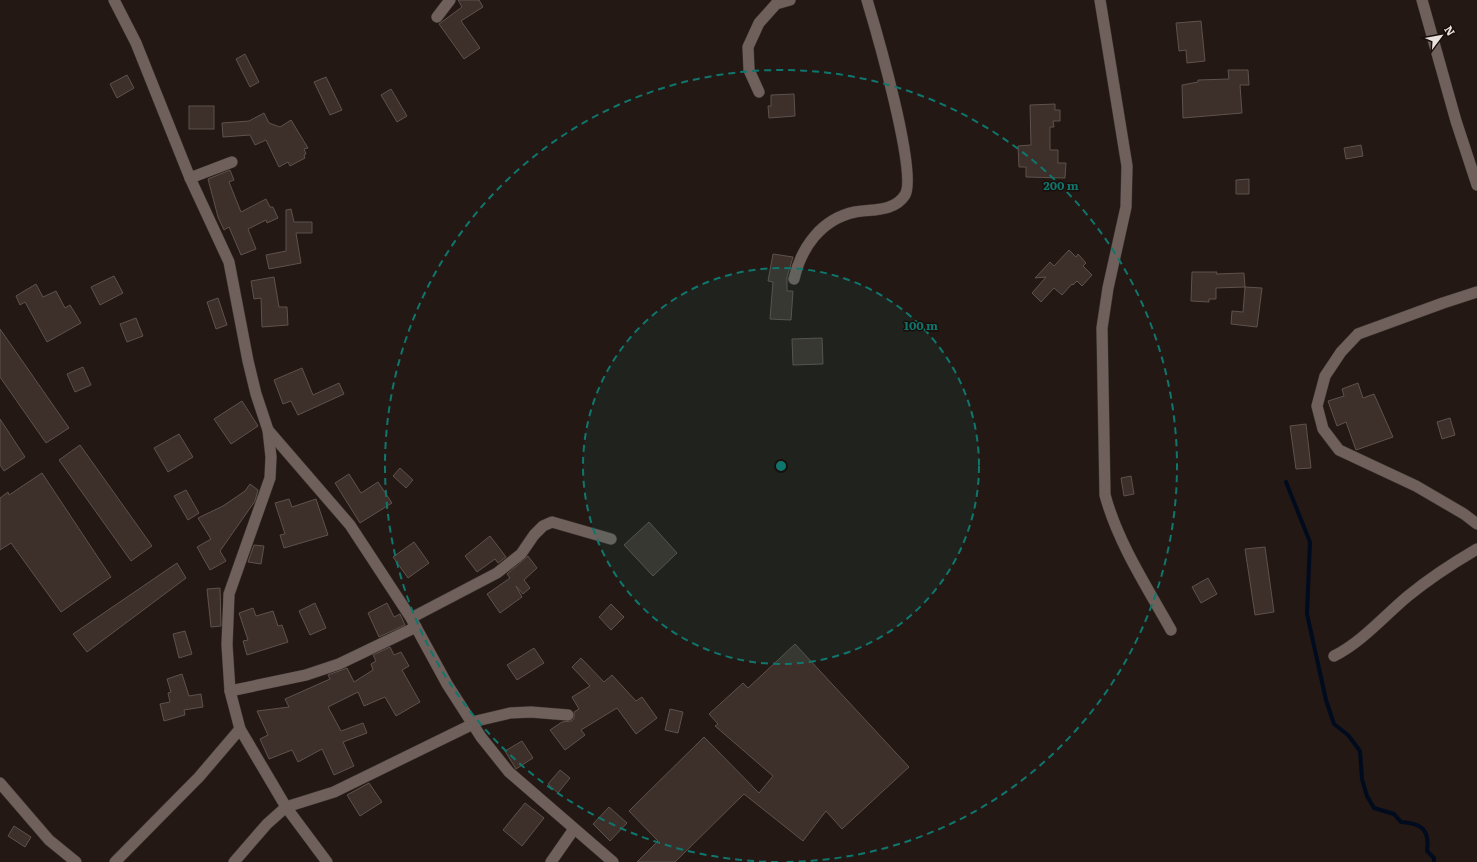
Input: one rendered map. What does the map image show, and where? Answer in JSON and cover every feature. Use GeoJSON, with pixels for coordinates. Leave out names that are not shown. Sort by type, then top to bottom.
{"type":"FeatureCollection","features":[{"type":"Feature","properties":{"kind":"street"},"geometry":{"type":"LineString","coordinates":[[114,0],[136,43],[190,178],[229,262],[248,361],[256,394],[268,430],[271,457],[270,478],[229,594],[227,645],[230,691],[240,729],[286,807],[327,862]]}},
{"type":"Feature","properties":{"kind":"street"},"geometry":{"type":"LineString","coordinates":[[437,17],[450,0]]}},
{"type":"Feature","properties":{"kind":"street"},"geometry":{"type":"LineString","coordinates":[[759,92],[749,70],[748,47],[759,23],[776,4],[790,0]]}},
{"type":"Feature","properties":{"kind":"street"},"geometry":{"type":"LineString","coordinates":[[794,279],[798,261],[823,226],[835,218],[849,214],[889,208],[897,204],[906,194],[908,177],[899,118],[880,43],[867,0]]}},
{"type":"Feature","properties":{"kind":"street"},"geometry":{"type":"LineString","coordinates":[[1100,0],[1126,166],[1126,206],[1108,288],[1102,328],[1105,495],[1109,512],[1123,541],[1171,630]]}},
{"type":"Feature","properties":{"kind":"street"},"geometry":{"type":"LineString","coordinates":[[1422,0],[1456,121],[1477,185]]}},
{"type":"Feature","properties":{"kind":"street"},"geometry":{"type":"LineString","coordinates":[[190,178],[232,162]]}},
{"type":"Feature","properties":{"kind":"street"},"geometry":{"type":"LineString","coordinates":[[1477,292],[1358,334],[1342,352],[1325,376],[1316,406],[1323,429],[1339,450],[1416,486],[1464,514],[1477,524]]}},
{"type":"Feature","properties":{"kind":"street"},"geometry":{"type":"LineString","coordinates":[[268,430],[350,525],[413,623],[481,737],[509,772],[613,862]]}},
{"type":"Feature","properties":{"kind":"street"},"geometry":{"type":"LineString","coordinates":[[230,691],[306,675],[339,664],[497,574],[521,554],[534,534],[543,526],[552,522],[611,539]]}},
{"type":"Feature","properties":{"kind":"street"},"geometry":{"type":"LineString","coordinates":[[1334,656],[1347,650],[1408,596],[1477,549]]}},
{"type":"Feature","properties":{"kind":"street"},"geometry":{"type":"LineString","coordinates":[[234,862],[267,824],[286,807],[334,792],[472,723],[510,713],[531,712],[568,715]]}},
{"type":"Feature","properties":{"kind":"street"},"geometry":{"type":"LineString","coordinates":[[115,862],[199,777],[240,729]]}},
{"type":"Feature","properties":{"kind":"street"},"geometry":{"type":"LineString","coordinates":[[0,783],[49,840],[76,862]]}},
{"type":"Feature","properties":{"kind":"street"},"geometry":{"type":"LineString","coordinates":[[551,862],[574,829]]}},
{"type":"Feature","properties":{"kind":"building"},"geometry":{"type":"Polygon","coordinates":[[[458,0],[479,0],[483,7],[461,21],[480,48],[464,59],[439,24],[462,7],[458,0]]]}},
{"type":"Feature","properties":{"kind":"building"},"geometry":{"type":"Polygon","coordinates":[[[1201,21],[1205,61],[1187,63],[1186,50],[1179,51],[1176,23],[1201,21]]]}},
{"type":"Feature","properties":{"kind":"building"},"geometry":{"type":"Polygon","coordinates":[[[245,54],[259,82],[250,87],[236,59],[245,54]]]}},
{"type":"Feature","properties":{"kind":"building"},"geometry":{"type":"Polygon","coordinates":[[[1228,70],[1248,70],[1249,85],[1240,85],[1242,113],[1183,118],[1182,85],[1198,82],[1198,80],[1229,79],[1228,70]]]}},
{"type":"Feature","properties":{"kind":"building"},"geometry":{"type":"Polygon","coordinates":[[[127,75],[134,88],[117,98],[110,84],[127,75]]]}},
{"type":"Feature","properties":{"kind":"building"},"geometry":{"type":"Polygon","coordinates":[[[326,77],[342,110],[330,115],[314,82],[326,77]]]}},
{"type":"Feature","properties":{"kind":"building"},"geometry":{"type":"Polygon","coordinates":[[[391,89],[407,116],[397,122],[381,95],[391,89]]]}},
{"type":"Feature","properties":{"kind":"building"},"geometry":{"type":"Polygon","coordinates":[[[794,94],[795,116],[769,118],[768,106],[771,106],[771,95],[794,94]]]}},
{"type":"Feature","properties":{"kind":"building"},"geometry":{"type":"Polygon","coordinates":[[[1055,104],[1055,110],[1060,110],[1060,121],[1053,121],[1054,127],[1050,127],[1050,150],[1058,150],[1058,163],[1066,163],[1065,178],[1026,177],[1026,167],[1019,167],[1018,146],[1031,145],[1030,105],[1055,104]]]}},
{"type":"Feature","properties":{"kind":"building"},"geometry":{"type":"Polygon","coordinates":[[[189,106],[214,106],[214,129],[189,129],[189,106]]]}},
{"type":"Feature","properties":{"kind":"building"},"geometry":{"type":"Polygon","coordinates":[[[264,113],[269,123],[280,127],[291,120],[308,148],[304,149],[306,154],[304,155],[305,158],[290,166],[288,162],[279,167],[266,140],[255,145],[250,135],[223,137],[222,123],[249,121],[264,113]]]}},
{"type":"Feature","properties":{"kind":"building"},"geometry":{"type":"Polygon","coordinates":[[[1361,145],[1363,156],[1346,159],[1344,148],[1361,145]]]}},
{"type":"Feature","properties":{"kind":"building"},"geometry":{"type":"Polygon","coordinates":[[[230,170],[234,180],[229,182],[241,212],[266,199],[270,207],[273,207],[278,218],[267,223],[266,220],[248,229],[256,249],[241,255],[229,227],[224,230],[218,217],[208,179],[230,170]]]}},
{"type":"Feature","properties":{"kind":"building"},"geometry":{"type":"Polygon","coordinates":[[[1249,179],[1249,194],[1236,194],[1236,180],[1249,179]]]}},
{"type":"Feature","properties":{"kind":"building"},"geometry":{"type":"Polygon","coordinates":[[[291,209],[294,222],[312,222],[312,233],[296,233],[301,263],[269,269],[266,255],[286,251],[286,210],[291,209]]]}},
{"type":"Feature","properties":{"kind":"building"},"geometry":{"type":"Polygon","coordinates":[[[1069,250],[1076,257],[1078,254],[1086,263],[1083,266],[1092,275],[1082,286],[1077,281],[1073,285],[1072,284],[1062,295],[1054,288],[1041,302],[1032,293],[1046,277],[1035,278],[1050,262],[1054,266],[1069,250]]]}},
{"type":"Feature","properties":{"kind":"building"},"geometry":{"type":"Polygon","coordinates":[[[773,254],[793,257],[787,277],[787,291],[793,291],[791,320],[770,319],[773,282],[768,281],[773,254]]]}},
{"type":"Feature","properties":{"kind":"building"},"geometry":{"type":"Polygon","coordinates":[[[1192,272],[1217,272],[1216,274],[1244,273],[1245,287],[1216,288],[1216,299],[1209,299],[1209,302],[1191,301],[1192,272]]]}},
{"type":"Feature","properties":{"kind":"building"},"geometry":{"type":"Polygon","coordinates":[[[114,276],[123,293],[100,305],[91,287],[114,276]]]}},
{"type":"Feature","properties":{"kind":"building"},"geometry":{"type":"Polygon","coordinates":[[[274,277],[279,307],[287,307],[288,325],[262,327],[261,298],[254,299],[251,281],[274,277]]]}},
{"type":"Feature","properties":{"kind":"building"},"geometry":{"type":"Polygon","coordinates":[[[36,284],[43,297],[56,291],[65,308],[70,305],[81,323],[47,342],[25,302],[20,305],[16,296],[36,284]]]}},
{"type":"Feature","properties":{"kind":"building"},"geometry":{"type":"Polygon","coordinates":[[[1245,287],[1262,288],[1257,327],[1231,324],[1232,311],[1243,312],[1245,287]]]}},
{"type":"Feature","properties":{"kind":"building"},"geometry":{"type":"Polygon","coordinates":[[[218,298],[227,325],[216,329],[207,302],[218,298]]]}},
{"type":"Feature","properties":{"kind":"building"},"geometry":{"type":"Polygon","coordinates":[[[136,318],[143,336],[127,342],[120,324],[136,318]]]}},
{"type":"Feature","properties":{"kind":"building"},"geometry":{"type":"Polygon","coordinates":[[[0,329],[69,428],[46,443],[0,377],[0,329]]]}},
{"type":"Feature","properties":{"kind":"building"},"geometry":{"type":"Polygon","coordinates":[[[822,338],[823,364],[793,365],[792,339],[822,338]]]}},
{"type":"Feature","properties":{"kind":"building"},"geometry":{"type":"Polygon","coordinates":[[[83,367],[91,385],[75,392],[67,374],[83,367]]]}},
{"type":"Feature","properties":{"kind":"building"},"geometry":{"type":"Polygon","coordinates":[[[302,368],[313,395],[339,383],[344,394],[298,415],[291,401],[283,404],[274,380],[302,368]]]}},
{"type":"Feature","properties":{"kind":"building"},"geometry":{"type":"Polygon","coordinates":[[[1358,383],[1363,398],[1374,394],[1393,437],[1356,450],[1346,422],[1337,426],[1328,401],[1344,396],[1342,389],[1358,383]]]}},
{"type":"Feature","properties":{"kind":"building"},"geometry":{"type":"Polygon","coordinates":[[[242,401],[258,426],[231,444],[214,419],[242,401]]]}},
{"type":"Feature","properties":{"kind":"building"},"geometry":{"type":"Polygon","coordinates":[[[1450,418],[1455,435],[1442,439],[1437,422],[1450,418]]]}},
{"type":"Feature","properties":{"kind":"building"},"geometry":{"type":"Polygon","coordinates":[[[0,419],[25,457],[4,471],[0,465],[0,419]]]}},
{"type":"Feature","properties":{"kind":"building"},"geometry":{"type":"Polygon","coordinates":[[[1306,424],[1311,468],[1296,469],[1290,426],[1306,424]]]}},
{"type":"Feature","properties":{"kind":"building"},"geometry":{"type":"Polygon","coordinates":[[[179,434],[193,457],[168,472],[154,448],[179,434]]]}},
{"type":"Feature","properties":{"kind":"building"},"geometry":{"type":"Polygon","coordinates":[[[80,445],[152,546],[131,561],[59,460],[80,445]]]}},
{"type":"Feature","properties":{"kind":"building"},"geometry":{"type":"Polygon","coordinates":[[[400,468],[413,480],[406,488],[393,476],[400,468]]]}},
{"type":"Feature","properties":{"kind":"building"},"geometry":{"type":"Polygon","coordinates":[[[42,473],[111,577],[61,612],[11,543],[0,550],[0,498],[8,492],[9,495],[42,473]]]}},
{"type":"Feature","properties":{"kind":"building"},"geometry":{"type":"Polygon","coordinates":[[[349,474],[361,493],[378,482],[392,503],[360,523],[335,483],[349,474]]]}},
{"type":"Feature","properties":{"kind":"building"},"geometry":{"type":"Polygon","coordinates":[[[1131,476],[1134,494],[1124,496],[1121,478],[1131,476]]]}},
{"type":"Feature","properties":{"kind":"building"},"geometry":{"type":"Polygon","coordinates":[[[250,484],[258,490],[255,501],[220,551],[226,561],[210,570],[197,547],[211,539],[198,518],[223,506],[245,491],[250,484]]]}},
{"type":"Feature","properties":{"kind":"building"},"geometry":{"type":"Polygon","coordinates":[[[186,490],[199,513],[188,520],[174,496],[186,490]]]}},
{"type":"Feature","properties":{"kind":"building"},"geometry":{"type":"Polygon","coordinates":[[[289,499],[292,507],[316,499],[328,535],[284,548],[280,535],[285,534],[275,503],[289,499]]]}},
{"type":"Feature","properties":{"kind":"building"},"geometry":{"type":"Polygon","coordinates":[[[649,522],[677,553],[653,576],[624,545],[649,522]]]}},
{"type":"Feature","properties":{"kind":"building"},"geometry":{"type":"Polygon","coordinates":[[[490,536],[506,557],[498,563],[495,559],[477,572],[465,556],[490,536]]]}},
{"type":"Feature","properties":{"kind":"building"},"geometry":{"type":"Polygon","coordinates":[[[414,542],[429,563],[408,578],[393,557],[414,542]]]}},
{"type":"Feature","properties":{"kind":"building"},"geometry":{"type":"Polygon","coordinates":[[[254,545],[264,546],[261,564],[248,562],[254,545]]]}},
{"type":"Feature","properties":{"kind":"building"},"geometry":{"type":"Polygon","coordinates":[[[1265,547],[1274,612],[1255,615],[1245,549],[1265,547]]]}},
{"type":"Feature","properties":{"kind":"building"},"geometry":{"type":"Polygon","coordinates":[[[528,556],[537,568],[524,580],[530,588],[523,594],[516,586],[522,597],[500,613],[487,594],[510,578],[507,574],[528,556]]]}},
{"type":"Feature","properties":{"kind":"building"},"geometry":{"type":"Polygon","coordinates":[[[177,563],[186,578],[87,652],[73,634],[177,563]]]}},
{"type":"Feature","properties":{"kind":"building"},"geometry":{"type":"Polygon","coordinates":[[[1208,578],[1217,594],[1201,603],[1192,587],[1208,578]]]}},
{"type":"Feature","properties":{"kind":"building"},"geometry":{"type":"Polygon","coordinates":[[[220,588],[221,626],[211,627],[207,589],[220,588]]]}},
{"type":"Feature","properties":{"kind":"building"},"geometry":{"type":"Polygon","coordinates":[[[315,603],[326,628],[310,635],[299,611],[315,603]]]}},
{"type":"Feature","properties":{"kind":"building"},"geometry":{"type":"Polygon","coordinates":[[[387,603],[394,617],[400,614],[405,625],[379,637],[368,613],[387,603]]]}},
{"type":"Feature","properties":{"kind":"building"},"geometry":{"type":"Polygon","coordinates":[[[611,604],[624,617],[611,630],[599,617],[611,604]]]}},
{"type":"Feature","properties":{"kind":"building"},"geometry":{"type":"Polygon","coordinates":[[[253,608],[256,616],[273,611],[278,626],[282,625],[288,642],[247,655],[243,641],[248,640],[239,613],[253,608]]]}},
{"type":"Feature","properties":{"kind":"building"},"geometry":{"type":"Polygon","coordinates":[[[185,631],[192,654],[179,658],[173,634],[185,631]]]}},
{"type":"Feature","properties":{"kind":"building"},"geometry":{"type":"Polygon","coordinates":[[[795,644],[909,767],[842,829],[826,811],[803,841],[744,794],[675,862],[637,862],[658,841],[629,811],[704,737],[759,793],[773,776],[715,726],[718,724],[709,714],[743,683],[748,688],[795,644]]]}},
{"type":"Feature","properties":{"kind":"building"},"geometry":{"type":"Polygon","coordinates":[[[390,647],[394,655],[401,652],[409,666],[402,670],[420,702],[396,716],[385,697],[364,706],[358,692],[328,707],[341,731],[363,723],[367,733],[343,742],[354,766],[334,775],[322,749],[298,762],[292,750],[269,759],[260,739],[268,735],[257,711],[289,707],[285,699],[330,679],[328,675],[347,668],[354,682],[373,670],[371,664],[376,661],[373,655],[390,647]]]}},
{"type":"Feature","properties":{"kind":"building"},"geometry":{"type":"Polygon","coordinates":[[[534,648],[544,663],[517,680],[507,665],[534,648]]]}},
{"type":"Feature","properties":{"kind":"building"},"geometry":{"type":"Polygon","coordinates":[[[581,658],[604,682],[612,675],[636,701],[642,697],[657,718],[636,734],[617,708],[581,730],[585,735],[565,750],[550,730],[562,722],[571,721],[574,719],[574,712],[579,709],[572,697],[590,686],[572,667],[581,658]]]}},
{"type":"Feature","properties":{"kind":"building"},"geometry":{"type":"Polygon","coordinates":[[[182,674],[189,696],[201,694],[203,707],[184,710],[185,715],[164,721],[160,704],[170,702],[168,693],[171,692],[167,679],[182,674]]]}},
{"type":"Feature","properties":{"kind":"building"},"geometry":{"type":"Polygon","coordinates":[[[670,709],[683,712],[678,733],[665,730],[670,709]]]}},
{"type":"Feature","properties":{"kind":"building"},"geometry":{"type":"Polygon","coordinates":[[[522,741],[533,758],[516,769],[505,751],[522,741]]]}},
{"type":"Feature","properties":{"kind":"building"},"geometry":{"type":"Polygon","coordinates":[[[560,770],[570,778],[558,793],[548,784],[560,770]]]}},
{"type":"Feature","properties":{"kind":"building"},"geometry":{"type":"Polygon","coordinates":[[[369,783],[382,802],[360,816],[347,795],[369,783]]]}},
{"type":"Feature","properties":{"kind":"building"},"geometry":{"type":"Polygon","coordinates":[[[525,803],[544,818],[522,846],[503,830],[525,803]]]}},
{"type":"Feature","properties":{"kind":"building"},"geometry":{"type":"Polygon","coordinates":[[[609,807],[627,823],[610,841],[593,824],[609,807]]]}},
{"type":"Feature","properties":{"kind":"building"},"geometry":{"type":"Polygon","coordinates":[[[14,826],[31,837],[25,847],[8,836],[14,826]]]}},
{"type":"Feature","properties":{"kind":"waterway"},"geometry":{"type":"LineString","coordinates":[[1286,482],[1310,542],[1307,614],[1326,700],[1334,724],[1348,735],[1360,751],[1362,779],[1367,796],[1374,808],[1394,814],[1401,822],[1414,824],[1423,829],[1427,837],[1427,851],[1434,858],[1434,862]]}}]}
